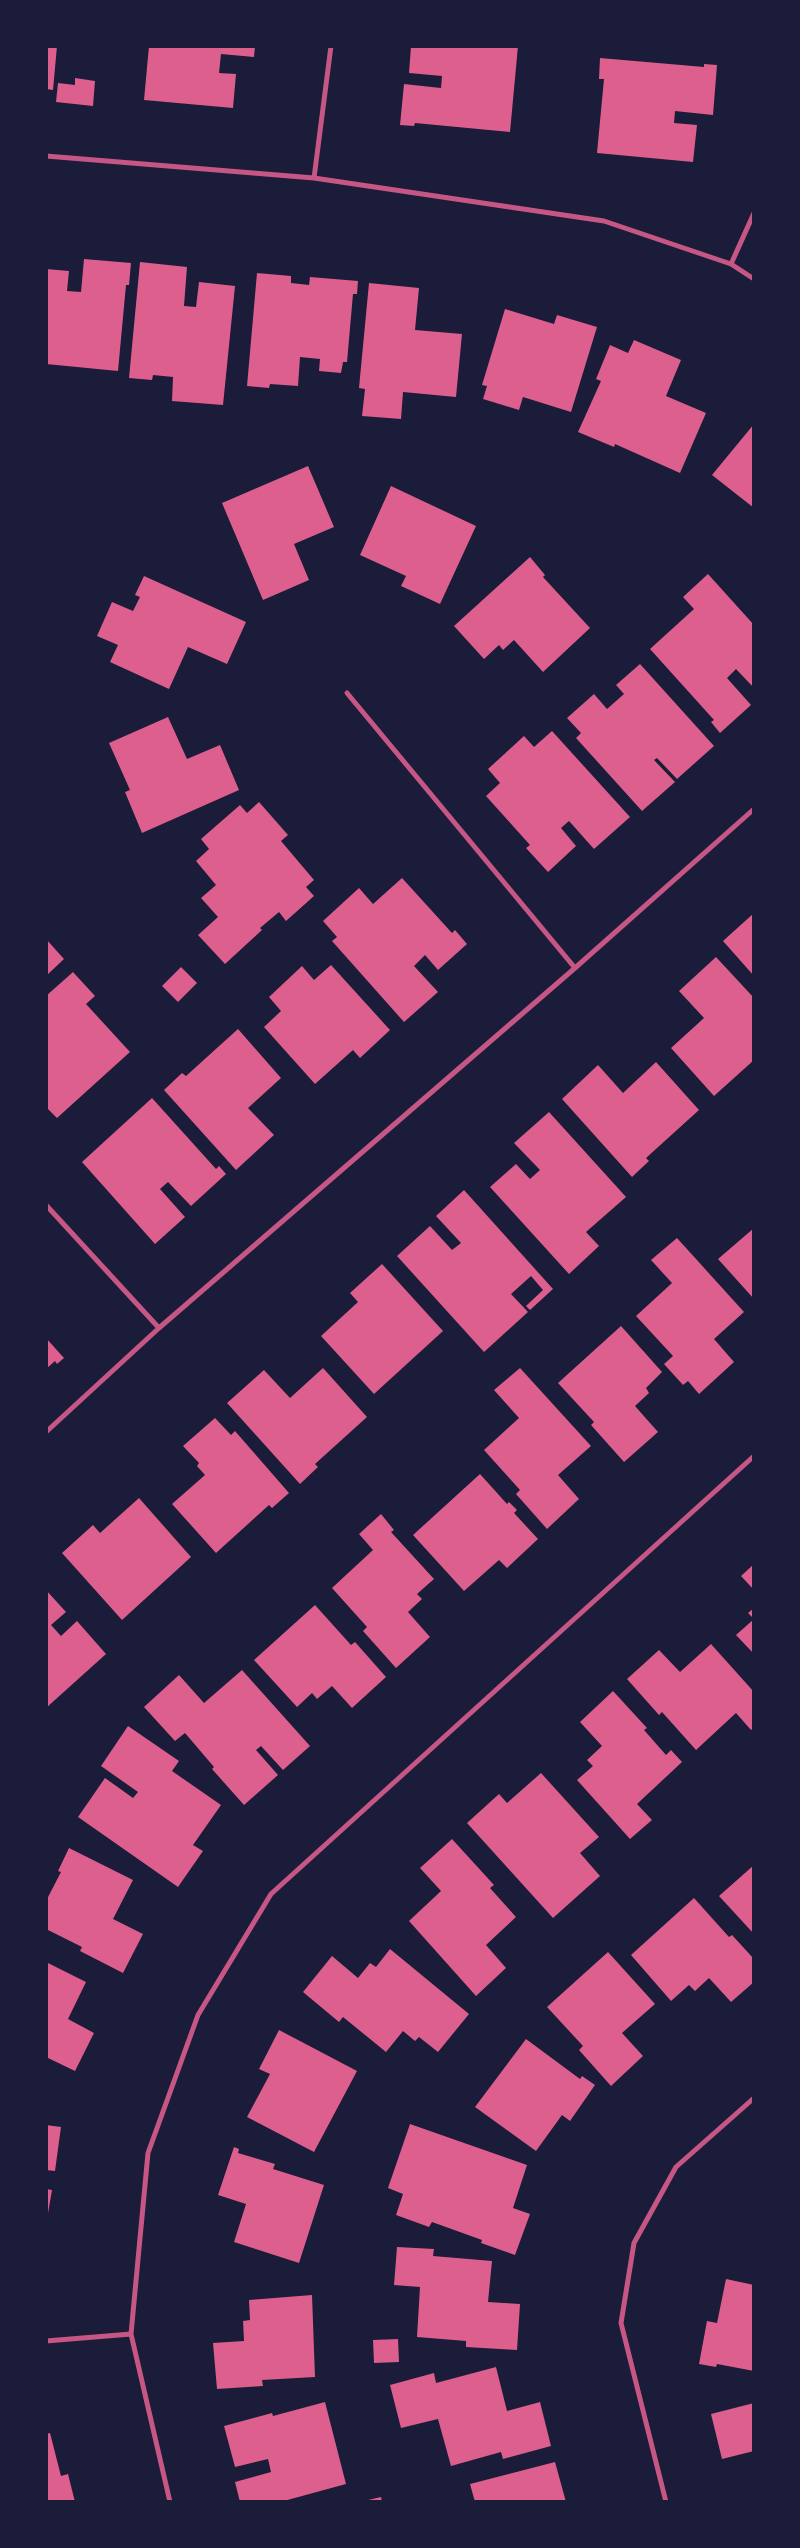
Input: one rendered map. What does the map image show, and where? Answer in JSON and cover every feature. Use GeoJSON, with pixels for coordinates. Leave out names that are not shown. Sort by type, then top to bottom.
{"type":"FeatureCollection","features":[{"type":"Feature","properties":{"kind":"street"},"geometry":{"type":"LineString","coordinates":[[314,178],[331,46]]}},
{"type":"Feature","properties":{"kind":"street"},"geometry":{"type":"LineString","coordinates":[[46,156],[314,178],[604,221],[731,264],[754,279]]}},
{"type":"Feature","properties":{"kind":"street"},"geometry":{"type":"LineString","coordinates":[[731,264],[754,213]]}},
{"type":"Feature","properties":{"kind":"street"},"geometry":{"type":"LineString","coordinates":[[347,693],[575,968]]}},
{"type":"Feature","properties":{"kind":"street"},"geometry":{"type":"LineString","coordinates":[[46,1432],[159,1328],[575,968],[754,808]]}},
{"type":"Feature","properties":{"kind":"street"},"geometry":{"type":"LineString","coordinates":[[46,1205],[159,1328]]}},
{"type":"Feature","properties":{"kind":"street"},"geometry":{"type":"LineString","coordinates":[[170,2502],[130,2334],[148,2153],[198,2016],[271,1894],[754,1456]]}},
{"type":"Feature","properties":{"kind":"street"},"geometry":{"type":"LineString","coordinates":[[666,2502],[621,2323],[634,2243],[676,2168],[754,2098]]}},
{"type":"Feature","properties":{"kind":"street"},"geometry":{"type":"LineString","coordinates":[[46,2341],[130,2334]]}},
{"type":"Feature","properties":{"kind":"building"},"geometry":{"type":"Polygon","coordinates":[[[46,46],[57,46],[53,90],[46,89],[46,46]]]}},
{"type":"Feature","properties":{"kind":"building"},"geometry":{"type":"Polygon","coordinates":[[[149,46],[255,46],[254,57],[221,54],[219,73],[236,74],[233,108],[144,100],[149,46]]]}},
{"type":"Feature","properties":{"kind":"building"},"geometry":{"type":"Polygon","coordinates":[[[411,46],[518,46],[510,132],[415,123],[414,126],[400,125],[404,84],[441,88],[442,76],[409,73],[411,46]]]}},
{"type":"Feature","properties":{"kind":"building"},"geometry":{"type":"Polygon","coordinates":[[[600,58],[704,67],[704,64],[717,65],[713,115],[675,111],[674,123],[697,125],[693,162],[597,153],[604,79],[599,79],[600,58]]]}},
{"type":"Feature","properties":{"kind":"building"},"geometry":{"type":"Polygon","coordinates":[[[75,78],[95,81],[93,106],[56,102],[58,83],[75,85],[75,78]]]}},
{"type":"Feature","properties":{"kind":"building"},"geometry":{"type":"Polygon","coordinates":[[[84,259],[131,263],[129,285],[126,285],[118,371],[46,364],[46,269],[69,271],[67,291],[81,292],[84,259]]]}},
{"type":"Feature","properties":{"kind":"building"},"geometry":{"type":"Polygon","coordinates":[[[140,262],[187,267],[184,306],[196,307],[199,282],[235,286],[223,405],[172,401],[173,377],[153,375],[152,380],[129,378],[140,262]]]}},
{"type":"Feature","properties":{"kind":"building"},"geometry":{"type":"Polygon","coordinates":[[[257,273],[291,276],[291,283],[309,285],[310,277],[358,281],[357,294],[353,294],[347,362],[343,362],[341,373],[319,371],[320,359],[300,357],[298,386],[270,384],[269,388],[247,386],[257,273]]]}},
{"type":"Feature","properties":{"kind":"building"},"geometry":{"type":"Polygon","coordinates":[[[369,283],[419,288],[415,330],[462,334],[456,397],[403,392],[401,419],[362,416],[365,389],[359,388],[369,283]]]}},
{"type":"Feature","properties":{"kind":"building"},"geometry":{"type":"Polygon","coordinates":[[[505,309],[554,324],[557,315],[597,327],[571,412],[523,397],[519,410],[483,399],[487,386],[482,385],[505,309]]]}},
{"type":"Feature","properties":{"kind":"building"},"geometry":{"type":"Polygon","coordinates":[[[634,340],[681,360],[666,396],[706,413],[680,473],[615,444],[614,447],[578,432],[601,381],[596,379],[610,345],[628,353],[634,340]]]}},
{"type":"Feature","properties":{"kind":"building"},"geometry":{"type":"Polygon","coordinates":[[[754,424],[754,508],[712,475],[754,424]]]}},
{"type":"Feature","properties":{"kind":"building"},"geometry":{"type":"Polygon","coordinates":[[[308,466],[334,527],[294,544],[309,580],[263,600],[222,503],[308,466]]]}},
{"type":"Feature","properties":{"kind":"building"},"geometry":{"type":"Polygon","coordinates":[[[391,486],[476,526],[440,604],[401,586],[406,576],[360,555],[391,486]]]}},
{"type":"Feature","properties":{"kind":"building"},"geometry":{"type":"Polygon","coordinates":[[[530,557],[545,575],[543,577],[590,628],[543,672],[514,640],[503,650],[499,645],[484,659],[454,626],[530,557]]]}},
{"type":"Feature","properties":{"kind":"building"},"geometry":{"type":"Polygon","coordinates":[[[708,574],[754,625],[754,688],[736,669],[727,678],[751,705],[720,733],[711,722],[714,720],[650,649],[694,609],[683,597],[708,574]]]}},
{"type":"Feature","properties":{"kind":"building"},"geometry":{"type":"Polygon","coordinates":[[[144,576],[246,622],[227,664],[188,647],[169,689],[110,662],[118,645],[97,636],[112,602],[133,611],[140,597],[135,595],[144,576]]]}},
{"type":"Feature","properties":{"kind":"building"},"geometry":{"type":"Polygon","coordinates":[[[640,664],[714,746],[677,779],[657,758],[654,760],[675,782],[642,811],[576,738],[581,733],[567,718],[594,694],[607,709],[624,694],[616,685],[640,664]]]}},
{"type":"Feature","properties":{"kind":"building"},"geometry":{"type":"Polygon","coordinates":[[[168,717],[187,759],[220,745],[239,790],[142,833],[125,792],[130,790],[109,743],[168,717]]]}},
{"type":"Feature","properties":{"kind":"building"},"geometry":{"type":"Polygon","coordinates":[[[552,731],[630,817],[594,849],[569,821],[561,828],[576,846],[548,872],[526,848],[530,845],[486,796],[500,783],[488,769],[524,736],[534,747],[552,731]]]}},
{"type":"Feature","properties":{"kind":"building"},"geometry":{"type":"Polygon","coordinates":[[[259,802],[288,835],[281,841],[314,880],[306,887],[314,896],[286,921],[279,912],[260,928],[262,930],[225,964],[198,935],[218,917],[201,898],[216,885],[196,861],[209,849],[201,839],[240,805],[247,813],[259,802]]]}},
{"type":"Feature","properties":{"kind":"building"},"geometry":{"type":"Polygon","coordinates":[[[402,878],[452,933],[455,930],[467,944],[438,970],[425,955],[414,966],[438,992],[404,1022],[332,941],[337,937],[323,921],[359,888],[373,904],[402,878]]]}},
{"type":"Feature","properties":{"kind":"building"},"geometry":{"type":"Polygon","coordinates":[[[754,913],[754,976],[723,941],[754,913]]]}},
{"type":"Feature","properties":{"kind":"building"},"geometry":{"type":"Polygon","coordinates":[[[46,939],[64,959],[46,976],[46,939]]]}},
{"type":"Feature","properties":{"kind":"building"},"geometry":{"type":"Polygon","coordinates":[[[716,957],[754,998],[754,1060],[714,1096],[671,1048],[704,1018],[679,991],[716,957]]]}},
{"type":"Feature","properties":{"kind":"building"},"geometry":{"type":"Polygon","coordinates":[[[331,965],[390,1030],[360,1058],[353,1050],[315,1084],[264,1027],[281,1011],[269,997],[302,966],[314,980],[331,965]]]}},
{"type":"Feature","properties":{"kind":"building"},"geometry":{"type":"Polygon","coordinates":[[[181,967],[197,983],[178,1002],[162,986],[181,967]]]}},
{"type":"Feature","properties":{"kind":"building"},"geometry":{"type":"Polygon","coordinates":[[[73,972],[95,996],[86,1004],[130,1052],[57,1118],[46,1107],[46,996],[73,972]]]}},
{"type":"Feature","properties":{"kind":"building"},"geometry":{"type":"Polygon","coordinates":[[[238,1029],[281,1078],[248,1108],[274,1135],[236,1170],[164,1090],[182,1073],[186,1076],[238,1029]]]}},
{"type":"Feature","properties":{"kind":"building"},"geometry":{"type":"Polygon","coordinates":[[[656,1062],[699,1110],[646,1158],[649,1161],[632,1177],[562,1099],[598,1065],[623,1093],[656,1062]]]}},
{"type":"Feature","properties":{"kind":"building"},"geometry":{"type":"Polygon","coordinates":[[[152,1098],[216,1169],[219,1166],[226,1174],[191,1206],[168,1182],[160,1189],[185,1217],[155,1244],[82,1162],[152,1098]]]}},
{"type":"Feature","properties":{"kind":"building"},"geometry":{"type":"Polygon","coordinates":[[[549,1112],[626,1197],[586,1232],[599,1246],[569,1274],[490,1187],[516,1164],[530,1179],[540,1170],[514,1143],[549,1112]]]}},
{"type":"Feature","properties":{"kind":"building"},"geometry":{"type":"Polygon","coordinates":[[[464,1190],[553,1289],[530,1310],[526,1306],[543,1290],[531,1276],[511,1294],[528,1312],[484,1352],[397,1256],[430,1226],[452,1250],[461,1243],[436,1216],[464,1190]]]}},
{"type":"Feature","properties":{"kind":"building"},"geometry":{"type":"Polygon","coordinates":[[[754,1228],[754,1299],[718,1259],[754,1228]]]}},
{"type":"Feature","properties":{"kind":"building"},"geometry":{"type":"Polygon","coordinates":[[[677,1238],[744,1312],[714,1339],[734,1362],[699,1394],[688,1381],[683,1385],[664,1364],[673,1356],[636,1316],[672,1283],[651,1260],[677,1238]]]}},
{"type":"Feature","properties":{"kind":"building"},"geometry":{"type":"Polygon","coordinates":[[[382,1264],[443,1331],[374,1394],[321,1336],[358,1302],[350,1293],[382,1264]]]}},
{"type":"Feature","properties":{"kind":"building"},"geometry":{"type":"Polygon","coordinates":[[[621,1326],[662,1372],[646,1388],[649,1393],[635,1406],[658,1432],[624,1462],[591,1425],[594,1422],[558,1383],[621,1326]]]}},
{"type":"Feature","properties":{"kind":"building"},"geometry":{"type":"Polygon","coordinates":[[[46,1338],[64,1358],[57,1364],[55,1361],[46,1369],[46,1338]]]}},
{"type":"Feature","properties":{"kind":"building"},"geometry":{"type":"Polygon","coordinates":[[[323,1368],[367,1417],[315,1464],[318,1467],[300,1484],[227,1403],[264,1370],[290,1398],[323,1368]]]}},
{"type":"Feature","properties":{"kind":"building"},"geometry":{"type":"Polygon","coordinates":[[[520,1368],[591,1446],[558,1475],[579,1499],[547,1529],[516,1494],[520,1490],[484,1450],[519,1418],[494,1390],[520,1368]]]}},
{"type":"Feature","properties":{"kind":"building"},"geometry":{"type":"Polygon","coordinates":[[[215,1418],[231,1435],[235,1431],[289,1493],[272,1508],[269,1505],[216,1553],[172,1504],[205,1475],[197,1466],[199,1463],[183,1446],[215,1418]]]}},
{"type":"Feature","properties":{"kind":"building"},"geometry":{"type":"Polygon","coordinates":[[[480,1474],[507,1504],[509,1502],[517,1510],[514,1513],[538,1539],[507,1568],[499,1560],[464,1591],[413,1535],[480,1474]]]}},
{"type":"Feature","properties":{"kind":"building"},"geometry":{"type":"Polygon","coordinates":[[[139,1498],[191,1557],[122,1620],[62,1553],[93,1525],[100,1533],[139,1498]]]}},
{"type":"Feature","properties":{"kind":"building"},"geometry":{"type":"Polygon","coordinates":[[[381,1514],[394,1530],[391,1532],[434,1579],[417,1594],[422,1599],[408,1612],[430,1637],[396,1668],[363,1631],[367,1627],[332,1588],[373,1550],[359,1534],[381,1514]]]}},
{"type":"Feature","properties":{"kind":"building"},"geometry":{"type":"Polygon","coordinates":[[[754,1564],[754,1590],[741,1576],[754,1564]]]}},
{"type":"Feature","properties":{"kind":"building"},"geometry":{"type":"Polygon","coordinates":[[[46,1590],[66,1612],[51,1625],[61,1636],[77,1621],[106,1654],[46,1708],[46,1590]]]}},
{"type":"Feature","properties":{"kind":"building"},"geometry":{"type":"Polygon","coordinates":[[[315,1605],[351,1645],[355,1642],[386,1677],[352,1708],[332,1686],[317,1699],[312,1693],[297,1707],[254,1660],[315,1605]]]}},
{"type":"Feature","properties":{"kind":"building"},"geometry":{"type":"Polygon","coordinates":[[[754,1608],[754,1619],[748,1613],[754,1608]]]}},
{"type":"Feature","properties":{"kind":"building"},"geometry":{"type":"Polygon","coordinates":[[[754,1619],[754,1654],[736,1635],[754,1619]]]}},
{"type":"Feature","properties":{"kind":"building"},"geometry":{"type":"Polygon","coordinates":[[[711,1644],[754,1692],[754,1727],[751,1730],[736,1713],[696,1750],[662,1712],[659,1715],[627,1679],[659,1650],[680,1672],[711,1644]]]}},
{"type":"Feature","properties":{"kind":"building"},"geometry":{"type":"Polygon","coordinates":[[[242,1670],[310,1746],[283,1770],[261,1746],[256,1750],[278,1775],[244,1805],[212,1769],[214,1767],[185,1733],[175,1741],[144,1707],[179,1675],[204,1703],[242,1670]]]}},
{"type":"Feature","properties":{"kind":"building"},"geometry":{"type":"Polygon","coordinates":[[[613,1691],[647,1728],[644,1730],[666,1755],[671,1750],[682,1762],[637,1804],[652,1820],[630,1839],[577,1780],[593,1766],[587,1760],[602,1746],[580,1722],[613,1691]]]}},
{"type":"Feature","properties":{"kind":"building"},"geometry":{"type":"Polygon","coordinates":[[[128,1726],[179,1761],[172,1771],[221,1805],[193,1845],[203,1851],[178,1887],[78,1817],[105,1778],[133,1798],[138,1792],[101,1766],[128,1726]]]}},
{"type":"Feature","properties":{"kind":"building"},"geometry":{"type":"Polygon","coordinates":[[[541,1773],[599,1837],[580,1853],[600,1876],[553,1918],[467,1823],[499,1794],[507,1803],[541,1773]]]}},
{"type":"Feature","properties":{"kind":"building"},"geometry":{"type":"Polygon","coordinates":[[[452,1839],[494,1885],[490,1888],[516,1917],[486,1945],[506,1968],[476,1996],[409,1921],[441,1891],[420,1868],[452,1839]]]}},
{"type":"Feature","properties":{"kind":"building"},"geometry":{"type":"Polygon","coordinates":[[[69,1848],[133,1880],[113,1919],[143,1934],[123,1973],[80,1951],[82,1947],[46,1929],[46,1901],[61,1872],[58,1871],[69,1848]]]}},
{"type":"Feature","properties":{"kind":"building"},"geometry":{"type":"Polygon","coordinates":[[[754,1865],[754,1934],[719,1896],[754,1865]]]}},
{"type":"Feature","properties":{"kind":"building"},"geometry":{"type":"Polygon","coordinates":[[[694,1898],[729,1937],[732,1935],[754,1959],[754,1982],[731,2002],[709,1978],[695,1991],[689,1985],[671,2001],[631,1955],[694,1898]]]}},
{"type":"Feature","properties":{"kind":"building"},"geometry":{"type":"Polygon","coordinates":[[[390,1949],[469,2014],[438,2052],[419,2037],[415,2041],[403,2031],[386,2052],[343,2017],[339,2022],[303,1992],[332,1956],[358,1978],[370,1963],[376,1967],[390,1949]]]}},
{"type":"Feature","properties":{"kind":"building"},"geometry":{"type":"Polygon","coordinates":[[[608,1952],[655,2004],[622,2033],[643,2056],[611,2086],[579,2050],[583,2046],[547,2007],[608,1952]]]}},
{"type":"Feature","properties":{"kind":"building"},"geometry":{"type":"Polygon","coordinates":[[[46,1962],[86,1982],[68,2019],[94,2033],[75,2071],[46,2057],[46,1962]]]}},
{"type":"Feature","properties":{"kind":"building"},"geometry":{"type":"Polygon","coordinates":[[[279,2030],[357,2071],[314,2152],[247,2117],[270,2074],[259,2069],[279,2030]]]}},
{"type":"Feature","properties":{"kind":"building"},"geometry":{"type":"Polygon","coordinates":[[[526,2039],[580,2079],[582,2076],[595,2085],[570,2121],[562,2115],[536,2151],[475,2107],[526,2039]]]}},
{"type":"Feature","properties":{"kind":"building"},"geometry":{"type":"Polygon","coordinates":[[[410,2124],[527,2165],[513,2208],[530,2214],[515,2255],[481,2243],[482,2240],[432,2222],[429,2227],[396,2215],[403,2194],[388,2188],[410,2124]]]}},
{"type":"Feature","properties":{"kind":"building"},"geometry":{"type":"Polygon","coordinates":[[[46,2125],[61,2127],[55,2171],[46,2170],[46,2125]]]}},
{"type":"Feature","properties":{"kind":"building"},"geometry":{"type":"Polygon","coordinates":[[[234,2147],[239,2149],[238,2153],[275,2164],[273,2169],[324,2185],[299,2263],[234,2242],[246,2204],[218,2195],[234,2147]]]}},
{"type":"Feature","properties":{"kind":"building"},"geometry":{"type":"Polygon","coordinates":[[[46,2189],[52,2190],[47,2219],[46,2218],[46,2189]]]}},
{"type":"Feature","properties":{"kind":"building"},"geometry":{"type":"Polygon","coordinates":[[[397,2247],[434,2249],[433,2256],[492,2261],[488,2302],[520,2304],[517,2350],[466,2347],[466,2341],[417,2337],[420,2287],[394,2285],[397,2247]]]}},
{"type":"Feature","properties":{"kind":"building"},"geometry":{"type":"Polygon","coordinates":[[[726,2279],[754,2285],[754,2371],[717,2364],[716,2367],[699,2364],[707,2321],[717,2323],[726,2279]]]}},
{"type":"Feature","properties":{"kind":"building"},"geometry":{"type":"Polygon","coordinates":[[[312,2295],[315,2377],[262,2380],[263,2386],[217,2389],[213,2343],[244,2341],[243,2321],[250,2320],[249,2300],[312,2295]]]}},
{"type":"Feature","properties":{"kind":"building"},"geometry":{"type":"Polygon","coordinates":[[[398,2339],[399,2362],[374,2363],[373,2340],[398,2339]]]}},
{"type":"Feature","properties":{"kind":"building"},"geometry":{"type":"Polygon","coordinates":[[[496,2367],[507,2411],[540,2402],[551,2446],[503,2459],[501,2452],[451,2466],[438,2419],[401,2428],[390,2385],[434,2373],[436,2383],[496,2367]]]}},
{"type":"Feature","properties":{"kind":"building"},"geometry":{"type":"Polygon","coordinates":[[[325,2402],[346,2484],[280,2502],[240,2502],[235,2482],[271,2472],[268,2459],[235,2467],[224,2426],[272,2413],[273,2416],[325,2402]]]}},
{"type":"Feature","properties":{"kind":"building"},"geometry":{"type":"Polygon","coordinates":[[[754,2403],[754,2451],[722,2459],[711,2414],[754,2403]]]}},
{"type":"Feature","properties":{"kind":"building"},"geometry":{"type":"Polygon","coordinates":[[[50,2433],[61,2476],[68,2474],[75,2502],[46,2502],[46,2434],[50,2433]]]}},
{"type":"Feature","properties":{"kind":"building"},"geometry":{"type":"Polygon","coordinates":[[[555,2462],[566,2502],[475,2502],[470,2484],[555,2462]]]}},
{"type":"Feature","properties":{"kind":"building"},"geometry":{"type":"Polygon","coordinates":[[[381,2497],[382,2502],[364,2502],[364,2501],[381,2497]]]}}]}
